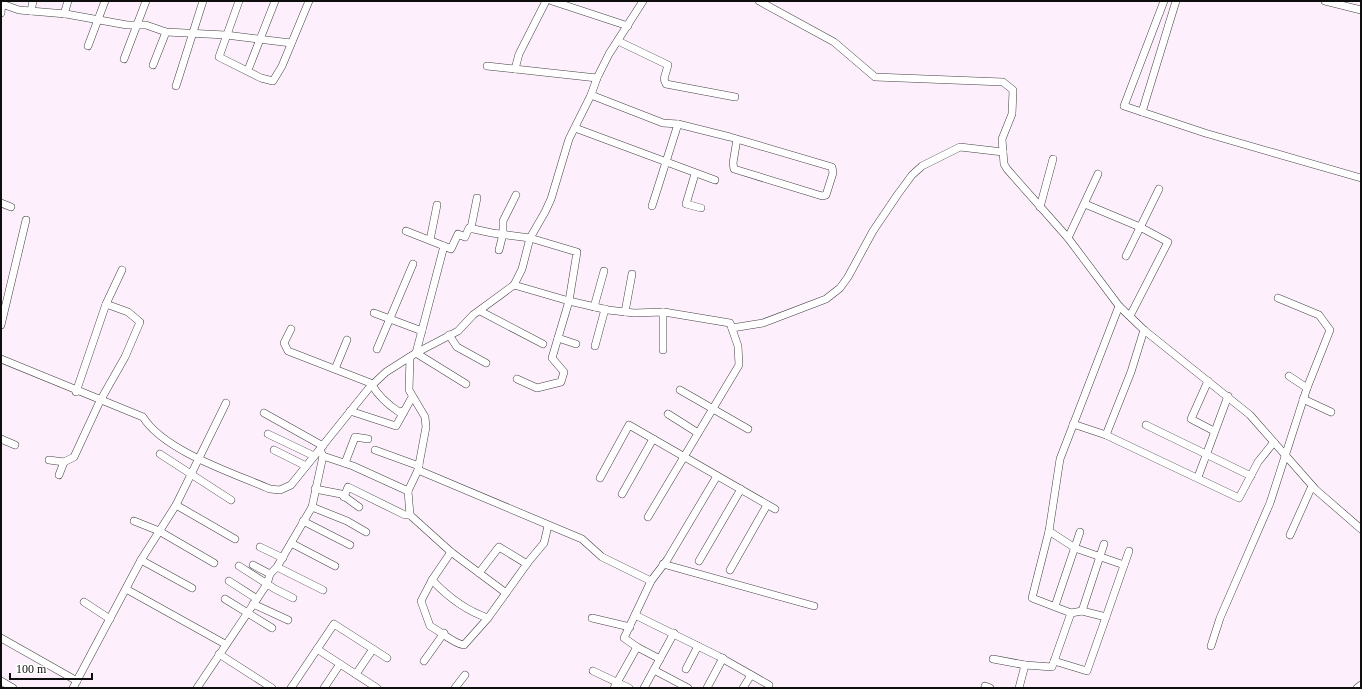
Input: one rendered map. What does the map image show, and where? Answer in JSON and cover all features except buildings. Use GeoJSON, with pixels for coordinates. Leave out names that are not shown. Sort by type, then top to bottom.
{"type":"FeatureCollection","features":[{"type":"Feature","properties":{"kind":"street"},"geometry":{"type":"LineString","coordinates":[[31,11],[33,1]]}},
{"type":"Feature","properties":{"kind":"street"},"geometry":{"type":"LineString","coordinates":[[64,14],[68,1]]}},
{"type":"Feature","properties":{"kind":"street"},"geometry":{"type":"LineString","coordinates":[[88,46],[106,1]]}},
{"type":"Feature","properties":{"kind":"street"},"geometry":{"type":"LineString","coordinates":[[124,59],[146,1]]}},
{"type":"Feature","properties":{"kind":"street"},"geometry":{"type":"LineString","coordinates":[[176,86],[203,1]]}},
{"type":"Feature","properties":{"kind":"street"},"geometry":{"type":"LineString","coordinates":[[240,1],[219,57],[248,70],[261,78],[272,81],[282,66],[309,1]]}},
{"type":"Feature","properties":{"kind":"street"},"geometry":{"type":"LineString","coordinates":[[248,70],[275,1]]}},
{"type":"Feature","properties":{"kind":"street"},"geometry":{"type":"LineString","coordinates":[[516,69],[520,54],[546,1]]}},
{"type":"Feature","properties":{"kind":"street"},"geometry":{"type":"LineString","coordinates":[[552,1],[628,26]]}},
{"type":"Feature","properties":{"kind":"street"},"geometry":{"type":"LineString","coordinates":[[1,359],[76,392],[143,417],[148,426],[167,442],[198,458],[270,489],[280,490],[291,485],[314,456],[322,450],[350,411],[372,385],[386,372],[413,355],[458,331],[473,315],[514,285],[522,269],[530,238],[548,205],[569,139],[591,95],[597,78],[643,1]]}},
{"type":"Feature","properties":{"kind":"street"},"geometry":{"type":"LineString","coordinates":[[759,1],[834,42],[875,77],[1003,82],[1013,90],[1012,114],[1002,139],[1004,164],[1007,169],[1068,238],[1119,306],[1144,330],[1250,415],[1312,486],[1361,529]]}},
{"type":"Feature","properties":{"kind":"street"},"geometry":{"type":"LineString","coordinates":[[1164,1],[1124,106],[1205,133],[1361,178]]}},
{"type":"Feature","properties":{"kind":"street"},"geometry":{"type":"LineString","coordinates":[[1142,112],[1176,1]]}},
{"type":"Feature","properties":{"kind":"street"},"geometry":{"type":"LineString","coordinates":[[1325,1],[1361,10]]}},
{"type":"Feature","properties":{"kind":"street"},"geometry":{"type":"LineString","coordinates":[[1,13],[2,2],[18,10],[64,14],[98,20],[146,25],[166,32],[226,35],[291,43]]}},
{"type":"Feature","properties":{"kind":"street"},"geometry":{"type":"LineString","coordinates":[[1154,27],[1168,28]]}},
{"type":"Feature","properties":{"kind":"street"},"geometry":{"type":"LineString","coordinates":[[153,65],[166,32]]}},
{"type":"Feature","properties":{"kind":"street"},"geometry":{"type":"LineString","coordinates":[[618,41],[668,65],[664,79],[666,84],[735,97]]}},
{"type":"Feature","properties":{"kind":"street"},"geometry":{"type":"LineString","coordinates":[[487,66],[597,78]]}},
{"type":"Feature","properties":{"kind":"street"},"geometry":{"type":"LineString","coordinates":[[591,95],[663,123],[678,124],[737,139],[832,167],[833,173],[826,195],[734,169],[733,163],[737,139]]}},
{"type":"Feature","properties":{"kind":"street"},"geometry":{"type":"LineString","coordinates":[[652,206],[678,124]]}},
{"type":"Feature","properties":{"kind":"street"},"geometry":{"type":"LineString","coordinates":[[575,128],[695,174],[716,180]]}},
{"type":"Feature","properties":{"kind":"street"},"geometry":{"type":"LineString","coordinates":[[732,328],[763,323],[826,299],[840,288],[848,277],[873,231],[912,175],[922,166],[960,147],[1003,152]]}},
{"type":"Feature","properties":{"kind":"street"},"geometry":{"type":"LineString","coordinates":[[1040,206],[1053,159]]}},
{"type":"Feature","properties":{"kind":"street"},"geometry":{"type":"LineString","coordinates":[[695,174],[686,204],[701,208]]}},
{"type":"Feature","properties":{"kind":"street"},"geometry":{"type":"LineString","coordinates":[[1068,238],[1098,174]]}},
{"type":"Feature","properties":{"kind":"street"},"geometry":{"type":"LineString","coordinates":[[1126,256],[1159,189]]}},
{"type":"Feature","properties":{"kind":"street"},"geometry":{"type":"LineString","coordinates":[[498,250],[503,234],[503,221],[516,196]]}},
{"type":"Feature","properties":{"kind":"street"},"geometry":{"type":"LineString","coordinates":[[406,231],[451,249],[458,234],[465,237],[469,228],[471,228],[477,198]]}},
{"type":"Feature","properties":{"kind":"street"},"geometry":{"type":"LineString","coordinates":[[1,203],[11,208]]}},
{"type":"Feature","properties":{"kind":"street"},"geometry":{"type":"LineString","coordinates":[[1085,204],[1140,227],[1168,242],[1130,316]]}},
{"type":"Feature","properties":{"kind":"street"},"geometry":{"type":"LineString","coordinates":[[430,240],[437,205]]}},
{"type":"Feature","properties":{"kind":"street"},"geometry":{"type":"LineString","coordinates":[[1,325],[26,220]]}},
{"type":"Feature","properties":{"kind":"street"},"geometry":{"type":"LineString","coordinates":[[471,228],[530,238],[577,252],[569,301],[552,358],[564,372],[561,382],[537,388],[517,379]]}},
{"type":"Feature","properties":{"kind":"street"},"geometry":{"type":"LineString","coordinates":[[410,515],[408,491],[418,468],[426,427],[425,417],[409,390],[413,355],[422,331],[444,246]]}},
{"type":"Feature","properties":{"kind":"street"},"geometry":{"type":"LineString","coordinates":[[376,349],[413,264]]}},
{"type":"Feature","properties":{"kind":"street"},"geometry":{"type":"LineString","coordinates":[[76,392],[106,304],[122,270]]}},
{"type":"Feature","properties":{"kind":"street"},"geometry":{"type":"LineString","coordinates":[[594,307],[604,271]]}},
{"type":"Feature","properties":{"kind":"street"},"geometry":{"type":"LineString","coordinates":[[625,312],[632,274]]}},
{"type":"Feature","properties":{"kind":"street"},"geometry":{"type":"LineString","coordinates":[[514,285],[569,301],[605,309],[625,312],[662,312],[730,323],[738,346],[739,365],[683,456],[648,517]]}},
{"type":"Feature","properties":{"kind":"street"},"geometry":{"type":"LineString","coordinates":[[1211,646],[1223,611],[1270,503],[1307,388],[1330,330],[1319,315],[1278,298]]}},
{"type":"Feature","properties":{"kind":"street"},"geometry":{"type":"LineString","coordinates":[[59,475],[64,462],[74,456],[100,401],[125,357],[140,322],[128,312],[106,304]]}},
{"type":"Feature","properties":{"kind":"street"},"geometry":{"type":"LineString","coordinates":[[1106,617],[1082,611],[1071,613],[1032,598],[1050,531],[1060,460],[1119,306]]}},
{"type":"Feature","properties":{"kind":"street"},"geometry":{"type":"LineString","coordinates":[[595,346],[605,309]]}},
{"type":"Feature","properties":{"kind":"street"},"geometry":{"type":"LineString","coordinates":[[480,311],[542,344]]}},
{"type":"Feature","properties":{"kind":"street"},"geometry":{"type":"LineString","coordinates":[[662,312],[663,350]]}},
{"type":"Feature","properties":{"kind":"street"},"geometry":{"type":"LineString","coordinates":[[374,313],[389,317],[422,331]]}},
{"type":"Feature","properties":{"kind":"street"},"geometry":{"type":"LineString","coordinates":[[291,329],[284,343],[288,351],[372,385],[380,398],[389,406],[399,412],[404,411]]}},
{"type":"Feature","properties":{"kind":"street"},"geometry":{"type":"LineString","coordinates":[[1106,435],[1131,372],[1144,330]]}},
{"type":"Feature","properties":{"kind":"street"},"geometry":{"type":"LineString","coordinates":[[449,335],[457,347],[486,363]]}},
{"type":"Feature","properties":{"kind":"street"},"geometry":{"type":"LineString","coordinates":[[558,338],[576,344]]}},
{"type":"Feature","properties":{"kind":"street"},"geometry":{"type":"LineString","coordinates":[[335,369],[347,340]]}},
{"type":"Feature","properties":{"kind":"street"},"geometry":{"type":"LineString","coordinates":[[413,355],[466,384]]}},
{"type":"Feature","properties":{"kind":"street"},"geometry":{"type":"LineString","coordinates":[[1289,376],[1307,388]]}},
{"type":"Feature","properties":{"kind":"street"},"geometry":{"type":"LineString","coordinates":[[1208,381],[1191,419],[1214,431]]}},
{"type":"Feature","properties":{"kind":"street"},"geometry":{"type":"LineString","coordinates":[[680,390],[748,429]]}},
{"type":"Feature","properties":{"kind":"street"},"geometry":{"type":"LineString","coordinates":[[1198,477],[1228,396]]}},
{"type":"Feature","properties":{"kind":"street"},"geometry":{"type":"LineString","coordinates":[[350,411],[396,426],[411,399],[414,398]]}},
{"type":"Feature","properties":{"kind":"street"},"geometry":{"type":"LineString","coordinates":[[1304,399],[1331,412]]}},
{"type":"Feature","properties":{"kind":"street"},"geometry":{"type":"LineString","coordinates":[[73,688],[141,560],[176,505],[190,473],[226,402]]}},
{"type":"Feature","properties":{"kind":"street"},"geometry":{"type":"LineString","coordinates":[[264,414],[345,463],[408,491]]}},
{"type":"Feature","properties":{"kind":"street"},"geometry":{"type":"LineString","coordinates":[[668,414],[698,433]]}},
{"type":"Feature","properties":{"kind":"street"},"geometry":{"type":"LineString","coordinates":[[1074,424],[1106,435],[1198,477],[1239,498],[1262,456],[1274,442]]}},
{"type":"Feature","properties":{"kind":"street"},"geometry":{"type":"LineString","coordinates":[[600,478],[629,425],[775,509]]}},
{"type":"Feature","properties":{"kind":"street"},"geometry":{"type":"LineString","coordinates":[[1146,425],[1251,476]]}},
{"type":"Feature","properties":{"kind":"street"},"geometry":{"type":"LineString","coordinates":[[268,434],[314,456]]}},
{"type":"Feature","properties":{"kind":"street"},"geometry":{"type":"LineString","coordinates":[[345,463],[355,437],[368,439]]}},
{"type":"Feature","properties":{"kind":"street"},"geometry":{"type":"LineString","coordinates":[[1,439],[15,445]]}},
{"type":"Feature","properties":{"kind":"street"},"geometry":{"type":"LineString","coordinates":[[622,494],[653,439]]}},
{"type":"Feature","properties":{"kind":"street"},"geometry":{"type":"LineString","coordinates":[[274,450],[306,466]]}},
{"type":"Feature","properties":{"kind":"street"},"geometry":{"type":"LineString","coordinates":[[197,688],[225,644],[267,584],[270,574],[278,567],[312,507],[315,497],[322,450]]}},
{"type":"Feature","properties":{"kind":"street"},"geometry":{"type":"LineString","coordinates":[[375,450],[548,526],[582,539],[602,557],[651,581]]}},
{"type":"Feature","properties":{"kind":"street"},"geometry":{"type":"LineString","coordinates":[[160,454],[232,500]]}},
{"type":"Feature","properties":{"kind":"street"},"geometry":{"type":"LineString","coordinates":[[49,460],[64,462]]}},
{"type":"Feature","properties":{"kind":"street"},"geometry":{"type":"LineString","coordinates":[[660,659],[637,647],[624,638],[651,581],[664,564],[717,476]]}},
{"type":"Feature","properties":{"kind":"street"},"geometry":{"type":"LineString","coordinates":[[1290,535],[1312,486]]}},
{"type":"Feature","properties":{"kind":"street"},"geometry":{"type":"LineString","coordinates":[[344,497],[348,487],[405,515],[410,515],[451,552],[506,593]]}},
{"type":"Feature","properties":{"kind":"street"},"geometry":{"type":"LineString","coordinates":[[315,489],[344,497],[359,507]]}},
{"type":"Feature","properties":{"kind":"street"},"geometry":{"type":"LineString","coordinates":[[699,561],[741,489]]}},
{"type":"Feature","properties":{"kind":"street"},"geometry":{"type":"LineString","coordinates":[[176,505],[235,538]]}},
{"type":"Feature","properties":{"kind":"street"},"geometry":{"type":"LineString","coordinates":[[730,570],[767,505]]}},
{"type":"Feature","properties":{"kind":"street"},"geometry":{"type":"LineString","coordinates":[[312,507],[347,521],[366,532]]}},
{"type":"Feature","properties":{"kind":"street"},"geometry":{"type":"LineString","coordinates":[[134,520],[159,531],[214,563]]}},
{"type":"Feature","properties":{"kind":"street"},"geometry":{"type":"LineString","coordinates":[[303,521],[350,545]]}},
{"type":"Feature","properties":{"kind":"street"},"geometry":{"type":"LineString","coordinates":[[451,552],[432,580],[421,601],[430,626],[444,633],[457,644],[464,644],[488,618],[544,543],[548,526]]}},
{"type":"Feature","properties":{"kind":"street"},"geometry":{"type":"LineString","coordinates":[[1050,531],[1075,548],[1124,565]]}},
{"type":"Feature","properties":{"kind":"street"},"geometry":{"type":"LineString","coordinates":[[1054,606],[1080,532]]}},
{"type":"Feature","properties":{"kind":"street"},"geometry":{"type":"LineString","coordinates":[[291,543],[335,566]]}},
{"type":"Feature","properties":{"kind":"street"},"geometry":{"type":"LineString","coordinates":[[1082,611],[1104,544]]}},
{"type":"Feature","properties":{"kind":"street"},"geometry":{"type":"LineString","coordinates":[[260,547],[283,558]]}},
{"type":"Feature","properties":{"kind":"street"},"geometry":{"type":"LineString","coordinates":[[479,573],[499,547],[527,564]]}},
{"type":"Feature","properties":{"kind":"street"},"geometry":{"type":"LineString","coordinates":[[1054,661],[1087,671],[1129,551]]}},
{"type":"Feature","properties":{"kind":"street"},"geometry":{"type":"LineString","coordinates":[[141,560],[192,588]]}},
{"type":"Feature","properties":{"kind":"street"},"geometry":{"type":"LineString","coordinates":[[664,564],[814,606]]}},
{"type":"Feature","properties":{"kind":"street"},"geometry":{"type":"LineString","coordinates":[[253,565],[270,574]]}},
{"type":"Feature","properties":{"kind":"street"},"geometry":{"type":"LineString","coordinates":[[239,566],[267,584],[293,598]]}},
{"type":"Feature","properties":{"kind":"street"},"geometry":{"type":"LineString","coordinates":[[278,567],[323,590]]}},
{"type":"Feature","properties":{"kind":"street"},"geometry":{"type":"LineString","coordinates":[[432,580],[445,594],[478,614],[488,618]]}},
{"type":"Feature","properties":{"kind":"street"},"geometry":{"type":"LineString","coordinates":[[229,581],[255,601],[288,620]]}},
{"type":"Feature","properties":{"kind":"street"},"geometry":{"type":"LineString","coordinates":[[126,589],[225,644]]}},
{"type":"Feature","properties":{"kind":"street"},"geometry":{"type":"LineString","coordinates":[[224,599],[272,628]]}},
{"type":"Feature","properties":{"kind":"street"},"geometry":{"type":"LineString","coordinates":[[84,602],[110,619]]}},
{"type":"Feature","properties":{"kind":"street"},"geometry":{"type":"LineString","coordinates":[[993,660],[1052,667],[1071,613]]}},
{"type":"Feature","properties":{"kind":"street"},"geometry":{"type":"LineString","coordinates":[[636,615],[723,658],[769,685]]}},
{"type":"Feature","properties":{"kind":"street"},"geometry":{"type":"LineString","coordinates":[[592,618],[630,627]]}},
{"type":"Feature","properties":{"kind":"street"},"geometry":{"type":"LineString","coordinates":[[291,688],[334,624],[387,658]]}},
{"type":"Feature","properties":{"kind":"street"},"geometry":{"type":"LineString","coordinates":[[424,661],[444,633]]}},
{"type":"Feature","properties":{"kind":"street"},"geometry":{"type":"LineString","coordinates":[[644,688],[674,633]]}},
{"type":"Feature","properties":{"kind":"street"},"geometry":{"type":"LineString","coordinates":[[1,638],[77,680]]}},
{"type":"Feature","properties":{"kind":"street"},"geometry":{"type":"LineString","coordinates":[[686,669],[698,646]]}},
{"type":"Feature","properties":{"kind":"street"},"geometry":{"type":"LineString","coordinates":[[615,685],[637,647]]}},
{"type":"Feature","properties":{"kind":"street"},"geometry":{"type":"LineString","coordinates":[[317,648],[377,688]]}},
{"type":"Feature","properties":{"kind":"street"},"geometry":{"type":"LineString","coordinates":[[356,674],[372,649]]}},
{"type":"Feature","properties":{"kind":"street"},"geometry":{"type":"LineString","coordinates":[[219,654],[272,688]]}},
{"type":"Feature","properties":{"kind":"street"},"geometry":{"type":"LineString","coordinates":[[707,688],[723,658]]}},
{"type":"Feature","properties":{"kind":"street"},"geometry":{"type":"LineString","coordinates":[[324,688],[340,664]]}},
{"type":"Feature","properties":{"kind":"street"},"geometry":{"type":"LineString","coordinates":[[1019,688],[1025,665]]}},
{"type":"Feature","properties":{"kind":"street"},"geometry":{"type":"LineString","coordinates":[[654,670],[688,688]]}},
{"type":"Feature","properties":{"kind":"street"},"geometry":{"type":"LineString","coordinates":[[593,671],[615,685],[629,688]]}},
{"type":"Feature","properties":{"kind":"street"},"geometry":{"type":"LineString","coordinates":[[455,688],[465,675]]}},
{"type":"Feature","properties":{"kind":"street"},"geometry":{"type":"LineString","coordinates":[[743,688],[751,675]]}},
{"type":"Feature","properties":{"kind":"street"},"geometry":{"type":"LineString","coordinates":[[1,682],[13,688]]}},
{"type":"Feature","properties":{"kind":"street"},"geometry":{"type":"LineString","coordinates":[[1357,688],[1361,685]]}}]}
